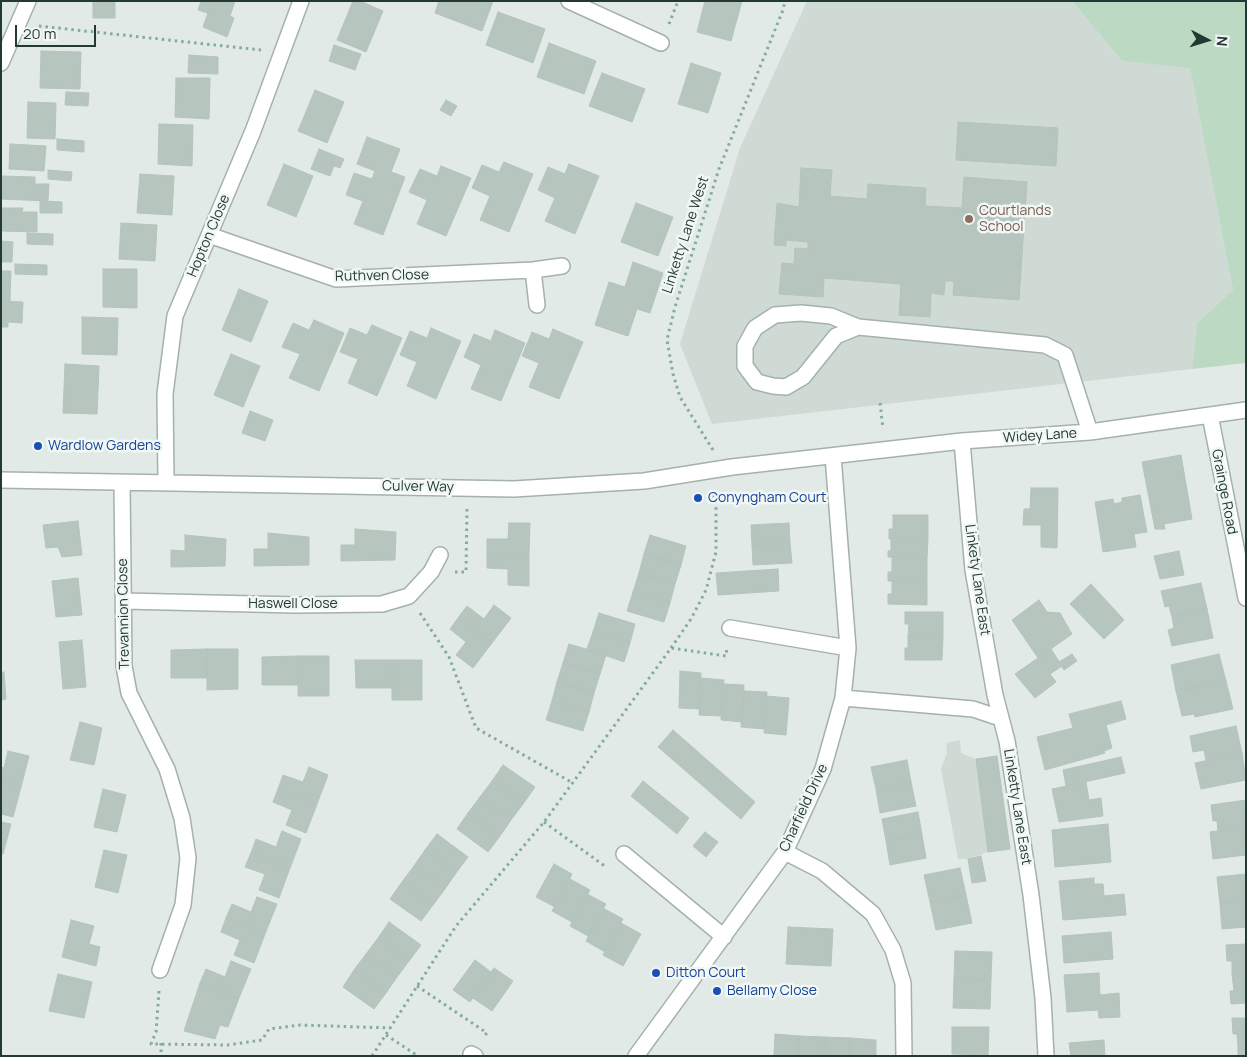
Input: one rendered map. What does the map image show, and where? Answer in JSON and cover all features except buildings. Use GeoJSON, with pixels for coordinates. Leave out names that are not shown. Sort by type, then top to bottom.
{"type":"FeatureCollection","features":[{"type":"Feature","properties":{"kind":"street"},"geometry":{"type":"LineString","coordinates":[[1,63],[28,1]]}},
{"type":"Feature","properties":{"kind":"street","name":"Hopton Close"},"geometry":{"type":"LineString","coordinates":[[166,481],[166,394],[176,316],[253,131],[301,1]]}},
{"type":"Feature","properties":{"kind":"street"},"geometry":{"type":"LineString","coordinates":[[569,1],[660,43]]}},
{"type":"Feature","properties":{"kind":"street","name":"Ruthven Close"},"geometry":{"type":"LineString","coordinates":[[209,235],[336,279],[533,270],[562,266]]}},
{"type":"Feature","properties":{"kind":"street"},"geometry":{"type":"LineString","coordinates":[[533,270],[537,305]]}},
{"type":"Feature","properties":{"kind":"street"},"geometry":{"type":"LineString","coordinates":[[858,327],[836,336],[803,377],[786,386],[773,386],[757,382],[744,366],[745,346],[756,328],[775,315],[801,312],[831,316],[858,327],[1045,345],[1065,355],[1090,432]]}},
{"type":"Feature","properties":{"kind":"street","name":"Widey Lane"},"geometry":{"type":"LineString","coordinates":[[833,456],[962,441],[1090,432],[1246,410]]}},
{"type":"Feature","properties":{"kind":"street","name":"Grainge Road"},"geometry":{"type":"LineString","coordinates":[[1210,415],[1246,598]]}},
{"type":"Feature","properties":{"kind":"street","name":"Linkety Lane East"},"geometry":{"type":"LineString","coordinates":[[962,441],[973,570],[1000,718]]}},
{"type":"Feature","properties":{"kind":"street","name":"Culver Way"},"geometry":{"type":"LineString","coordinates":[[1,480],[122,483],[166,481],[514,489],[644,481],[732,467],[833,456]]}},
{"type":"Feature","properties":{"kind":"street","name":"Charfield Drive"},"geometry":{"type":"LineString","coordinates":[[636,1056],[785,852],[823,769],[843,698],[848,648],[833,456]]}},
{"type":"Feature","properties":{"kind":"street","name":"Trevannion Close"},"geometry":{"type":"LineString","coordinates":[[122,483],[124,666],[129,693],[166,768],[182,818],[188,858],[182,905],[160,970]]}},
{"type":"Feature","properties":{"kind":"street"},"geometry":{"type":"LineString","coordinates":[[409,596],[431,572],[440,555]]}},
{"type":"Feature","properties":{"kind":"street","name":"Haswell Close"},"geometry":{"type":"LineString","coordinates":[[124,601],[296,605],[382,604],[409,596]]}},
{"type":"Feature","properties":{"kind":"street"},"geometry":{"type":"LineString","coordinates":[[730,628],[848,648]]}},
{"type":"Feature","properties":{"kind":"street"},"geometry":{"type":"LineString","coordinates":[[843,698],[973,709],[1000,718]]}},
{"type":"Feature","properties":{"kind":"street","name":"Linketty Lane East"},"geometry":{"type":"LineString","coordinates":[[1000,718],[1007,741],[1032,895],[1043,998],[1046,1056]]}},
{"type":"Feature","properties":{"kind":"street"},"geometry":{"type":"LineString","coordinates":[[785,852],[822,871],[873,914],[893,950],[903,982],[904,1056]]}},
{"type":"Feature","properties":{"kind":"street"},"geometry":{"type":"LineString","coordinates":[[624,854],[724,937]]}},
{"type":"Feature","properties":{"kind":"path","name":"Linketty Lane West"},"geometry":{"type":"LineString","coordinates":[[732,467],[713,451],[680,397],[673,374],[668,340],[675,307],[719,169],[785,1]]}},
{"type":"Feature","properties":{"kind":"path"},"geometry":{"type":"LineString","coordinates":[[19,24],[282,52]]}},
{"type":"Feature","properties":{"kind":"path"},"geometry":{"type":"LineString","coordinates":[[372,1056],[456,926],[544,822],[691,619],[706,590],[716,552],[716,506],[709,471]]}},
{"type":"Feature","properties":{"kind":"path"},"geometry":{"type":"LineString","coordinates":[[431,572],[466,572],[467,488]]}},
{"type":"Feature","properties":{"kind":"path"},"geometry":{"type":"LineString","coordinates":[[409,596],[449,657],[476,728],[573,783]]}},
{"type":"Feature","properties":{"kind":"path"},"geometry":{"type":"LineString","coordinates":[[671,648],[726,656],[730,628]]}},
{"type":"Feature","properties":{"kind":"path"},"geometry":{"type":"LineString","coordinates":[[160,970],[156,1032],[152,1044],[228,1045],[262,1040],[269,1029],[300,1025],[390,1028]]}},
{"type":"Feature","properties":{"kind":"path"},"geometry":{"type":"LineString","coordinates":[[417,986],[455,1012]]}},
{"type":"Feature","properties":{"kind":"path"},"geometry":{"type":"LineString","coordinates":[[386,1035],[418,1056]]}},
{"type":"Feature","properties":{"kind":"path"},"geometry":{"type":"LineString","coordinates":[[161,1043],[161,1056]]}},
{"type":"Feature","properties":{"kind":"shaded area","name":"Courtlands School"},"geometry":{"type":"Polygon","coordinates":[[[807,1],[1072,1],[1122,61],[1190,67],[1233,290],[1197,323],[1192,369],[712,424],[680,344],[740,148],[807,1]]]}},
{"type":"Feature","properties":{"kind":"shaded area"},"geometry":{"type":"Polygon","coordinates":[[[960,740],[961,753],[976,759],[997,756],[1010,849],[988,852],[968,859],[958,859],[941,769],[947,753],[946,743],[960,740]]]}},
{"type":"Feature","properties":{"kind":"green space"},"geometry":{"type":"Polygon","coordinates":[[[1072,1],[1246,1],[1246,363],[1192,369],[1197,323],[1233,290],[1190,68],[1122,61],[1072,1]]]}},
{"type":"Feature","properties":{"kind":"place","name":"Courtlands School"},"geometry":{"type":"Point","coordinates":[969,219]}},
{"type":"Feature","properties":{"kind":"place","name":"Wardlow Gardens"},"geometry":{"type":"Point","coordinates":[38,446]}},
{"type":"Feature","properties":{"kind":"place","name":"Conyngham Court"},"geometry":{"type":"Point","coordinates":[698,498]}},
{"type":"Feature","properties":{"kind":"place","name":"Ditton Court"},"geometry":{"type":"Point","coordinates":[656,973]}},
{"type":"Feature","properties":{"kind":"place","name":"Bellamy Close"},"geometry":{"type":"Point","coordinates":[717,991]}}]}
